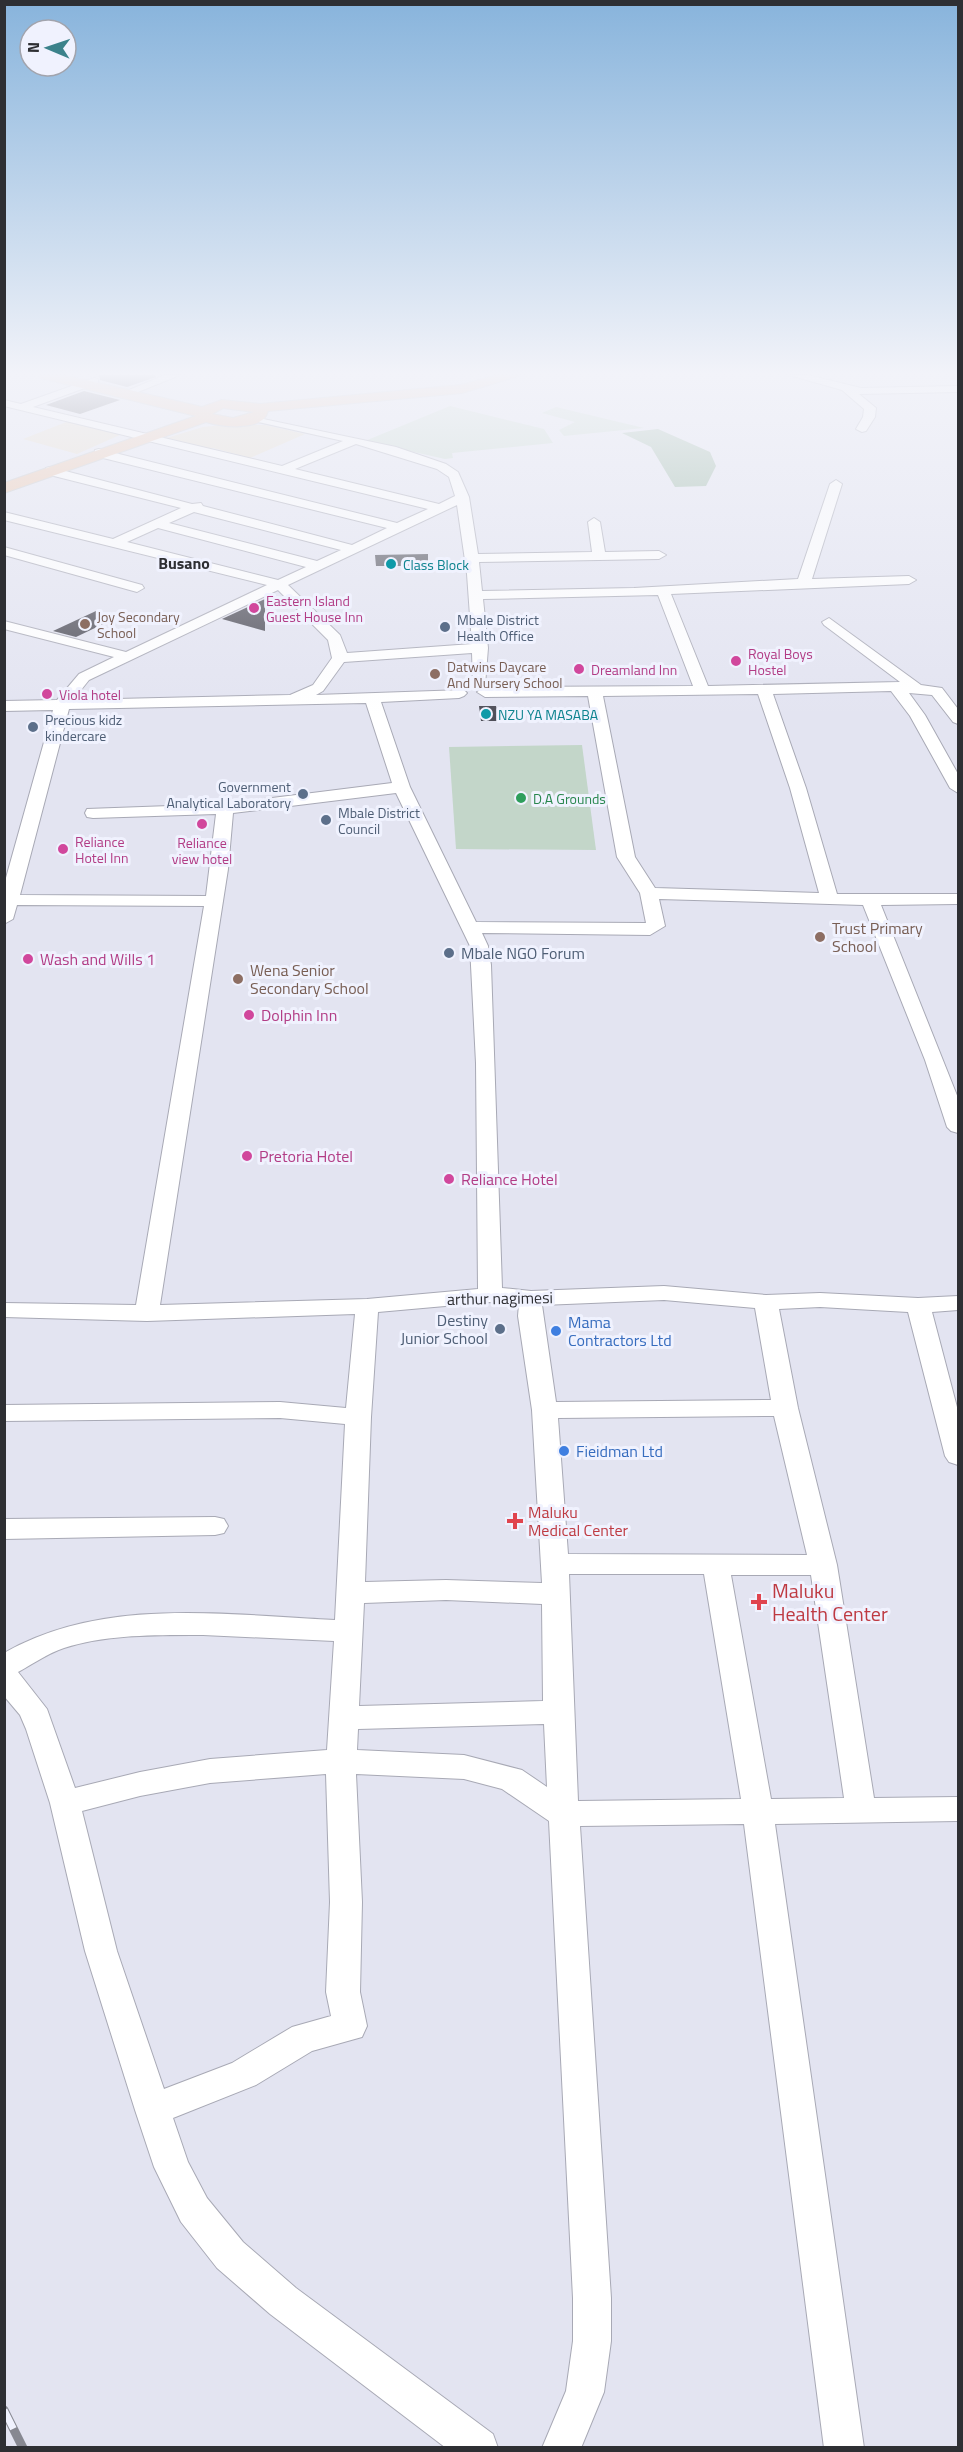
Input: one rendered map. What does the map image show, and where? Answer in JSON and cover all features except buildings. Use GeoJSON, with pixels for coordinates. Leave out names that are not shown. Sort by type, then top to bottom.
{"type":"FeatureCollection","features":[{"type":"Feature","properties":{"kind":"street"},"geometry":{"type":"LineString","coordinates":[[122,489],[354,549]]}},
{"type":"Feature","properties":{"kind":"street"},"geometry":{"type":"LineString","coordinates":[[115,543],[238,489]]}},
{"type":"Feature","properties":{"kind":"street"},"geometry":{"type":"LineString","coordinates":[[241,489],[401,528]]}},
{"type":"Feature","properties":{"kind":"street"},"geometry":{"type":"LineString","coordinates":[[366,489],[441,508]]}},
{"type":"Feature","properties":{"kind":"street"},"geometry":{"type":"LineString","coordinates":[[4,706],[373,698],[459,693],[476,695],[483,687],[481,648],[463,497],[460,489]]}},
{"type":"Feature","properties":{"kind":"street"},"geometry":{"type":"LineString","coordinates":[[804,583],[834,489]]}},
{"type":"Feature","properties":{"kind":"street"},"geometry":{"type":"LineString","coordinates":[[4,919],[62,705],[69,693],[84,677],[463,497]]}},
{"type":"Feature","properties":{"kind":"street"},"geometry":{"type":"LineString","coordinates":[[4,516],[279,584],[335,638],[340,648],[339,658],[318,688],[292,699]]}},
{"type":"Feature","properties":{"kind":"street"},"geometry":{"type":"LineString","coordinates":[[594,522],[599,557]]}},
{"type":"Feature","properties":{"kind":"street"},"geometry":{"type":"LineString","coordinates":[[156,524],[319,566]]}},
{"type":"Feature","properties":{"kind":"street"},"geometry":{"type":"LineString","coordinates":[[4,551],[137,588]]}},
{"type":"Feature","properties":{"kind":"street"},"geometry":{"type":"LineString","coordinates":[[470,558],[659,555]]}},
{"type":"Feature","properties":{"kind":"street"},"geometry":{"type":"LineString","coordinates":[[475,595],[663,591],[909,580]]}},
{"type":"Feature","properties":{"kind":"street"},"geometry":{"type":"LineString","coordinates":[[663,591],[702,689]]}},
{"type":"Feature","properties":{"kind":"street"},"geometry":{"type":"LineString","coordinates":[[829,622],[914,684],[896,687]]}},
{"type":"Feature","properties":{"kind":"street"},"geometry":{"type":"LineString","coordinates":[[4,625],[126,656]]}},
{"type":"Feature","properties":{"kind":"street"},"geometry":{"type":"LineString","coordinates":[[339,658],[481,648]]}},
{"type":"Feature","properties":{"kind":"street"},"geometry":{"type":"LineString","coordinates":[[483,687],[595,691],[896,687],[937,691],[958,719]]}},
{"type":"Feature","properties":{"kind":"street"},"geometry":{"type":"LineString","coordinates":[[896,687],[918,715],[958,788]]}},
{"type":"Feature","properties":{"kind":"street"},"geometry":{"type":"LineString","coordinates":[[763,689],[772,708],[798,788],[829,898]]}},
{"type":"Feature","properties":{"kind":"street"},"geometry":{"type":"LineString","coordinates":[[472,927],[650,929],[656,926],[657,921],[649,893],[626,857],[595,691]]}},
{"type":"Feature","properties":{"kind":"street"},"geometry":{"type":"LineString","coordinates":[[373,698],[375,712],[402,787],[432,852],[472,927],[482,965],[490,1295]]}},
{"type":"Feature","properties":{"kind":"street"},"geometry":{"type":"LineString","coordinates":[[93,813],[225,809],[402,787]]}},
{"type":"Feature","properties":{"kind":"street"},"geometry":{"type":"LineString","coordinates":[[147,1313],[213,901],[225,809]]}},
{"type":"Feature","properties":{"kind":"street"},"geometry":{"type":"LineString","coordinates":[[649,893],[870,900],[958,899]]}},
{"type":"Feature","properties":{"kind":"street"},"geometry":{"type":"LineString","coordinates":[[11,900],[213,901]]}},
{"type":"Feature","properties":{"kind":"street"},"geometry":{"type":"LineString","coordinates":[[870,900],[935,1059],[958,1127]]}},
{"type":"Feature","properties":{"kind":"street","name":"arthur nagimesi"},"geometry":{"type":"LineString","coordinates":[[4,1310],[147,1313],[367,1306],[490,1295],[531,1298],[664,1293],[766,1302],[820,1300],[918,1305],[958,1303]]}},
{"type":"Feature","properties":{"kind":"street"},"geometry":{"type":"LineString","coordinates":[[531,1298],[530,1316],[545,1410],[557,1594],[558,1712],[563,1814],[592,2298],[592,2341],[585,2392],[561,2448]]}},
{"type":"Feature","properties":{"kind":"street"},"geometry":{"type":"LineString","coordinates":[[766,1302],[785,1408],[823,1565],[861,1809]]}},
{"type":"Feature","properties":{"kind":"street"},"geometry":{"type":"LineString","coordinates":[[918,1305],[958,1456]]}},
{"type":"Feature","properties":{"kind":"street"},"geometry":{"type":"LineString","coordinates":[[152,2110],[244,2074],[304,2038],[350,2026],[343,1992],[346,1902],[340,1761],[351,1593],[358,1417],[367,1306]]}},
{"type":"Feature","properties":{"kind":"street"},"geometry":{"type":"LineString","coordinates":[[545,1410],[785,1408]]}},
{"type":"Feature","properties":{"kind":"street"},"geometry":{"type":"LineString","coordinates":[[4,1413],[280,1410],[358,1417]]}},
{"type":"Feature","properties":{"kind":"street"},"geometry":{"type":"LineString","coordinates":[[4,1529],[215,1526]]}},
{"type":"Feature","properties":{"kind":"street"},"geometry":{"type":"LineString","coordinates":[[555,1564],[823,1565]]}},
{"type":"Feature","properties":{"kind":"street"},"geometry":{"type":"LineString","coordinates":[[716,1564],[758,1810],[792,2077],[844,2448]]}},
{"type":"Feature","properties":{"kind":"street"},"geometry":{"type":"LineString","coordinates":[[351,1593],[446,1590],[557,1594]]}},
{"type":"Feature","properties":{"kind":"street"},"geometry":{"type":"LineString","coordinates":[[4,1667],[60,1638],[126,1628],[171,1626],[349,1631]]}},
{"type":"Feature","properties":{"kind":"street"},"geometry":{"type":"LineString","coordinates":[[4,1675],[32,1709],[41,1729],[65,1803],[101,1951],[172,2167],[194,2210],[230,2255],[283,2301],[479,2448]]}},
{"type":"Feature","properties":{"kind":"street"},"geometry":{"type":"LineString","coordinates":[[344,1718],[558,1712]]}},
{"type":"Feature","properties":{"kind":"street"},"geometry":{"type":"LineString","coordinates":[[65,1803],[140,1784],[210,1771],[340,1761],[464,1767],[511,1779],[563,1814],[958,1809]]}},
{"type":"Feature","properties":{"kind":"green space","name":"D.A Grounds"},"geometry":{"type":"Polygon","coordinates":[[[582,745],[596,850],[456,849],[449,747],[582,745]]]}},
{"type":"Feature","properties":{"kind":"railway"},"geometry":{"type":"LineString","coordinates":[[4,2410],[23,2448]]}},
{"type":"Feature","properties":{"kind":"place","name":"Class Block"},"geometry":{"type":"Point","coordinates":[391,564]}},
{"type":"Feature","properties":{"kind":"place","name":"Eastern Island Guest House Inn"},"geometry":{"type":"Point","coordinates":[254,608]}},
{"type":"Feature","properties":{"kind":"place","name":"Joy Secondary School"},"geometry":{"type":"Point","coordinates":[85,624]}},
{"type":"Feature","properties":{"kind":"place","name":"Mbale District Health Office"},"geometry":{"type":"Point","coordinates":[445,627]}},
{"type":"Feature","properties":{"kind":"place","name":"Royal Boys Hostel"},"geometry":{"type":"Point","coordinates":[736,661]}},
{"type":"Feature","properties":{"kind":"place","name":"Dreamland Inn"},"geometry":{"type":"Point","coordinates":[579,669]}},
{"type":"Feature","properties":{"kind":"place","name":"Datwins Daycare And Nursery School"},"geometry":{"type":"Point","coordinates":[435,674]}},
{"type":"Feature","properties":{"kind":"place","name":"Viola hotel"},"geometry":{"type":"Point","coordinates":[47,694]}},
{"type":"Feature","properties":{"kind":"place","name":"NZU YA MASABA"},"geometry":{"type":"Point","coordinates":[486,714]}},
{"type":"Feature","properties":{"kind":"place","name":"Precious kidz kindercare"},"geometry":{"type":"Point","coordinates":[33,727]}},
{"type":"Feature","properties":{"kind":"place","name":"Government Analytical Laboratory"},"geometry":{"type":"Point","coordinates":[303,794]}},
{"type":"Feature","properties":{"kind":"place","name":"D.A Grounds"},"geometry":{"type":"Point","coordinates":[521,798]}},
{"type":"Feature","properties":{"kind":"place","name":"Mbale District Council"},"geometry":{"type":"Point","coordinates":[326,820]}},
{"type":"Feature","properties":{"kind":"place","name":"Reliance view hotel"},"geometry":{"type":"Point","coordinates":[202,824]}},
{"type":"Feature","properties":{"kind":"place","name":"Reliance Hotel Inn"},"geometry":{"type":"Point","coordinates":[63,849]}},
{"type":"Feature","properties":{"kind":"place","name":"Trust Primary School"},"geometry":{"type":"Point","coordinates":[820,937]}},
{"type":"Feature","properties":{"kind":"place","name":"Mbale NGO Forum"},"geometry":{"type":"Point","coordinates":[449,953]}},
{"type":"Feature","properties":{"kind":"place","name":"Wash and Wills 1"},"geometry":{"type":"Point","coordinates":[28,959]}},
{"type":"Feature","properties":{"kind":"place","name":"Wena Senior Secondary School"},"geometry":{"type":"Point","coordinates":[238,979]}},
{"type":"Feature","properties":{"kind":"place","name":"Dolphin Inn"},"geometry":{"type":"Point","coordinates":[249,1015]}},
{"type":"Feature","properties":{"kind":"place","name":"Pretoria Hotel"},"geometry":{"type":"Point","coordinates":[247,1156]}},
{"type":"Feature","properties":{"kind":"place","name":"Reliance Hotel"},"geometry":{"type":"Point","coordinates":[449,1179]}},
{"type":"Feature","properties":{"kind":"place","name":"Destiny Junior School"},"geometry":{"type":"Point","coordinates":[500,1329]}},
{"type":"Feature","properties":{"kind":"place","name":"Mama Contractors Ltd"},"geometry":{"type":"Point","coordinates":[556,1331]}},
{"type":"Feature","properties":{"kind":"place","name":"Fieidman Ltd"},"geometry":{"type":"Point","coordinates":[564,1451]}},
{"type":"Feature","properties":{"kind":"place","name":"Maluku Medical Center"},"geometry":{"type":"Point","coordinates":[515,1521]}},
{"type":"Feature","properties":{"kind":"place","name":"Maluku Health Center"},"geometry":{"type":"Point","coordinates":[759,1602]}},
{"type":"Feature","properties":{"kind":"district","name":"Busano"},"geometry":{"type":"Point","coordinates":[184,563]}}]}
